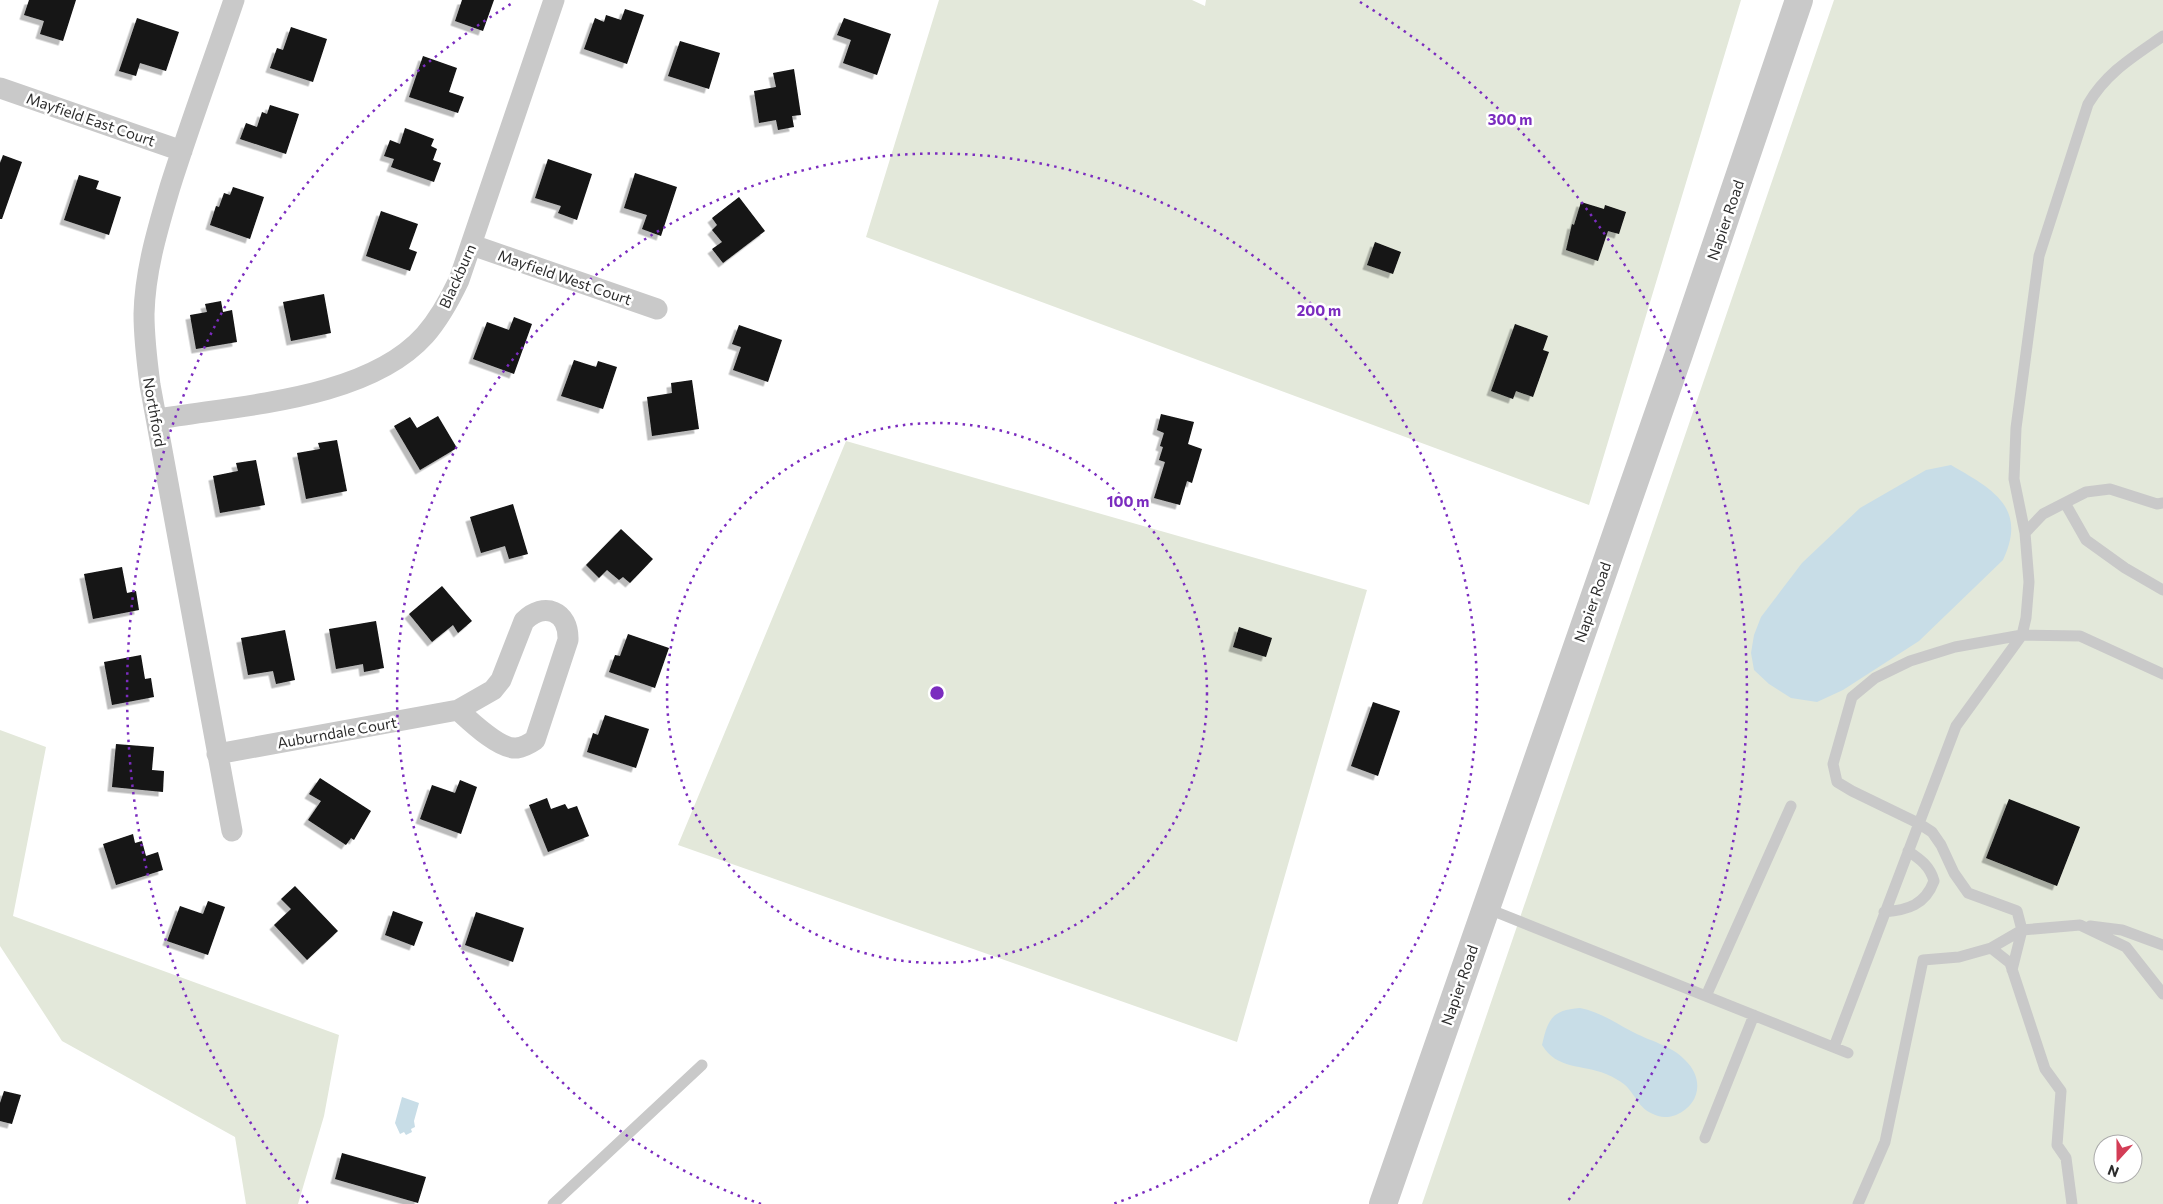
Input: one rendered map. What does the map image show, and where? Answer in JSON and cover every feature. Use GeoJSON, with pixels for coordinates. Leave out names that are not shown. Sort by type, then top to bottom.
{"type":"FeatureCollection","features":[{"type":"Feature","properties":{"kind":"street","name":"Northford"},"geometry":{"type":"LineString","coordinates":[[232,831],[146,359],[144,314],[153,248],[182,151],[234,0]]}},
{"type":"Feature","properties":{"kind":"street","name":"Blackburn"},"geometry":{"type":"LineString","coordinates":[[158,419],[310,395],[338,387],[392,362],[425,335],[441,314],[459,280],[554,0]]}},
{"type":"Feature","properties":{"kind":"street","name":"Napier Road"},"geometry":{"type":"LineString","coordinates":[[1383,1204],[1679,354],[1799,0]]}},
{"type":"Feature","properties":{"kind":"street","name":"Mayfield East Court"},"geometry":{"type":"LineString","coordinates":[[0,88],[182,151]]}},
{"type":"Feature","properties":{"kind":"street","name":"Mayfield West Court"},"geometry":{"type":"LineString","coordinates":[[472,245],[657,309]]}},
{"type":"Feature","properties":{"kind":"street","name":"Auburndale Court"},"geometry":{"type":"LineString","coordinates":[[217,754],[458,710],[493,690],[501,680],[524,621],[531,614],[540,610],[548,610],[556,613],[563,620],[569,633],[568,640],[535,740],[527,745],[516,748],[507,746],[491,737],[458,710]]}},
{"type":"Feature","properties":{"kind":"lane"},"geometry":{"type":"LineString","coordinates":[[1834,1047],[1956,726],[2022,635],[2026,618],[2029,582],[2025,532],[2014,479],[2016,428],[2039,256],[2088,104],[2099,86],[2120,66],[2163,36]]}},
{"type":"Feature","properties":{"kind":"lane"},"geometry":{"type":"LineString","coordinates":[[2025,532],[2043,514],[2086,492],[2110,489],[2156,504],[2163,503]]}},
{"type":"Feature","properties":{"kind":"lane"},"geometry":{"type":"LineString","coordinates":[[2065,503],[2086,540],[2125,568],[2163,590]]}},
{"type":"Feature","properties":{"kind":"lane"},"geometry":{"type":"LineString","coordinates":[[2012,970],[2022,930],[2016,911],[1968,893],[1954,873],[1941,845],[1932,832],[1837,782],[1832,764],[1852,697],[1875,678],[1910,661],[1955,647],[2022,635],[2080,636],[2163,674]]}},
{"type":"Feature","properties":{"kind":"lane"},"geometry":{"type":"LineString","coordinates":[[1706,996],[1791,806]]}},
{"type":"Feature","properties":{"kind":"lane"},"geometry":{"type":"LineString","coordinates":[[1884,912],[1903,910],[1916,904],[1927,897],[1934,882],[1932,873],[1924,862],[1908,851]]}},
{"type":"Feature","properties":{"kind":"lane"},"geometry":{"type":"LineString","coordinates":[[1486,908],[1848,1053]]}},
{"type":"Feature","properties":{"kind":"lane"},"geometry":{"type":"LineString","coordinates":[[2080,925],[2126,947],[2163,994]]}},
{"type":"Feature","properties":{"kind":"lane"},"geometry":{"type":"LineString","coordinates":[[1858,1204],[1885,1142],[1923,960],[1959,957],[1991,948],[2022,930],[2080,925],[2122,930],[2163,945]]}},
{"type":"Feature","properties":{"kind":"lane"},"geometry":{"type":"LineString","coordinates":[[1991,948],[2010,963],[2044,1069],[2061,1091],[2057,1145],[2066,1158],[2072,1204]]}},
{"type":"Feature","properties":{"kind":"lane"},"geometry":{"type":"LineString","coordinates":[[1705,1138],[1754,1015]]}},
{"type":"Feature","properties":{"kind":"lane"},"geometry":{"type":"LineString","coordinates":[[553,1204],[702,1065]]}},
{"type":"Feature","properties":{"kind":"shaded area"},"geometry":{"type":"Polygon","coordinates":[[[939,0],[1192,0],[1205,6],[1206,0],[1741,0],[1589,505],[866,237],[939,0]]]}},
{"type":"Feature","properties":{"kind":"shaded area"},"geometry":{"type":"Polygon","coordinates":[[[1834,0],[2163,0],[2163,1204],[1422,1204],[1834,0]]]}},
{"type":"Feature","properties":{"kind":"shaded area"},"geometry":{"type":"Polygon","coordinates":[[[846,441],[1367,590],[1237,1042],[678,845],[846,441]]]}},
{"type":"Feature","properties":{"kind":"shaded area"},"geometry":{"type":"Polygon","coordinates":[[[0,730],[46,747],[13,916],[339,1035],[324,1116],[298,1204],[246,1204],[235,1137],[62,1041],[0,946],[0,730]]]}},
{"type":"Feature","properties":{"kind":"water"},"geometry":{"type":"Polygon","coordinates":[[[1951,465],[1980,483],[2002,502],[2008,513],[2011,526],[2010,542],[2003,560],[1919,641],[1843,690],[1817,702],[1791,698],[1769,684],[1754,670],[1751,653],[1754,635],[1761,617],[1802,563],[1860,508],[1926,470],[1951,465]]]}},
{"type":"Feature","properties":{"kind":"water"},"geometry":{"type":"Polygon","coordinates":[[[1580,1008],[1600,1015],[1638,1035],[1667,1047],[1685,1060],[1691,1067],[1697,1082],[1695,1098],[1691,1104],[1676,1115],[1663,1117],[1652,1114],[1640,1105],[1628,1088],[1618,1080],[1597,1071],[1563,1063],[1548,1053],[1542,1045],[1549,1022],[1563,1011],[1580,1008]]]}},
{"type":"Feature","properties":{"kind":"water"},"geometry":{"type":"Polygon","coordinates":[[[402,1097],[419,1103],[414,1121],[415,1127],[411,1129],[412,1132],[406,1135],[404,1132],[400,1134],[395,1123],[402,1097]]]}},
{"type":"Feature","properties":{"kind":"building"},"geometry":{"type":"Polygon","coordinates":[[[29,0],[76,0],[63,41],[40,34],[44,21],[24,15],[29,0]]]}},
{"type":"Feature","properties":{"kind":"building"},"geometry":{"type":"Polygon","coordinates":[[[462,0],[494,0],[483,31],[455,21],[462,0]]]}},
{"type":"Feature","properties":{"kind":"building"},"geometry":{"type":"Polygon","coordinates":[[[625,9],[644,15],[627,64],[584,49],[595,18],[604,22],[606,15],[621,20],[625,9]]]}},
{"type":"Feature","properties":{"kind":"building"},"geometry":{"type":"Polygon","coordinates":[[[137,18],[179,32],[166,71],[140,63],[136,76],[119,71],[137,18]]]}},
{"type":"Feature","properties":{"kind":"building"},"geometry":{"type":"Polygon","coordinates":[[[844,18],[891,34],[877,75],[843,63],[851,40],[837,35],[844,18]]]}},
{"type":"Feature","properties":{"kind":"building"},"geometry":{"type":"Polygon","coordinates":[[[291,27],[327,39],[313,82],[270,68],[277,48],[283,50],[291,27]]]}},
{"type":"Feature","properties":{"kind":"building"},"geometry":{"type":"Polygon","coordinates":[[[680,41],[720,53],[709,89],[668,76],[680,41]]]}},
{"type":"Feature","properties":{"kind":"building"},"geometry":{"type":"Polygon","coordinates":[[[423,56],[457,68],[449,92],[464,97],[458,113],[409,97],[423,56]]]}},
{"type":"Feature","properties":{"kind":"building"},"geometry":{"type":"Polygon","coordinates":[[[794,69],[801,115],[792,116],[794,127],[778,130],[776,120],[759,123],[754,91],[776,87],[773,73],[794,69]]]}},
{"type":"Feature","properties":{"kind":"building"},"geometry":{"type":"Polygon","coordinates":[[[270,105],[299,114],[286,154],[240,139],[246,123],[257,127],[262,112],[267,114],[270,105]]]}},
{"type":"Feature","properties":{"kind":"building"},"geometry":{"type":"Polygon","coordinates":[[[405,128],[434,139],[431,146],[437,149],[433,160],[441,163],[434,182],[391,167],[394,159],[384,156],[390,140],[400,144],[405,128]]]}},
{"type":"Feature","properties":{"kind":"building"},"geometry":{"type":"Polygon","coordinates":[[[3,155],[22,162],[2,219],[0,219],[0,163],[3,155]]]}},
{"type":"Feature","properties":{"kind":"building"},"geometry":{"type":"Polygon","coordinates":[[[548,159],[592,174],[577,220],[558,213],[561,206],[535,198],[548,159]]]}},
{"type":"Feature","properties":{"kind":"building"},"geometry":{"type":"Polygon","coordinates":[[[635,173],[677,187],[661,236],[642,229],[647,215],[624,208],[635,173]]]}},
{"type":"Feature","properties":{"kind":"building"},"geometry":{"type":"Polygon","coordinates":[[[79,175],[99,181],[96,189],[121,197],[109,235],[64,220],[79,175]]]}},
{"type":"Feature","properties":{"kind":"building"},"geometry":{"type":"Polygon","coordinates":[[[233,187],[264,197],[250,239],[210,225],[216,206],[219,207],[224,193],[230,195],[233,187]]]}},
{"type":"Feature","properties":{"kind":"building"},"geometry":{"type":"Polygon","coordinates":[[[739,197],[765,231],[723,263],[712,249],[722,242],[712,230],[717,225],[712,218],[739,197]]]}},
{"type":"Feature","properties":{"kind":"building"},"geometry":{"type":"Polygon","coordinates":[[[1581,202],[1604,209],[1605,205],[1626,212],[1619,234],[1608,231],[1598,261],[1566,250],[1572,224],[1574,225],[1581,202]]]}},
{"type":"Feature","properties":{"kind":"building"},"geometry":{"type":"Polygon","coordinates":[[[381,211],[418,224],[409,249],[417,252],[410,271],[366,256],[381,211]]]}},
{"type":"Feature","properties":{"kind":"building"},"geometry":{"type":"Polygon","coordinates":[[[1375,242],[1401,252],[1393,274],[1367,265],[1375,242]]]}},
{"type":"Feature","properties":{"kind":"building"},"geometry":{"type":"Polygon","coordinates":[[[324,294],[331,333],[291,341],[283,302],[324,294]]]}},
{"type":"Feature","properties":{"kind":"building"},"geometry":{"type":"Polygon","coordinates":[[[221,301],[223,312],[232,310],[237,342],[196,349],[190,315],[207,312],[205,304],[221,301]]]}},
{"type":"Feature","properties":{"kind":"building"},"geometry":{"type":"Polygon","coordinates":[[[514,317],[532,324],[514,374],[473,359],[487,322],[509,330],[514,317]]]}},
{"type":"Feature","properties":{"kind":"building"},"geometry":{"type":"Polygon","coordinates":[[[1515,324],[1548,336],[1543,350],[1549,352],[1533,397],[1516,391],[1513,399],[1491,391],[1515,324]]]}},
{"type":"Feature","properties":{"kind":"building"},"geometry":{"type":"Polygon","coordinates":[[[739,325],[782,340],[768,382],[733,370],[741,347],[732,344],[739,325]]]}},
{"type":"Feature","properties":{"kind":"building"},"geometry":{"type":"Polygon","coordinates":[[[574,360],[596,367],[598,361],[617,367],[603,409],[561,396],[574,360]]]}},
{"type":"Feature","properties":{"kind":"building"},"geometry":{"type":"Polygon","coordinates":[[[692,380],[699,429],[652,436],[647,397],[672,393],[671,383],[692,380]]]}},
{"type":"Feature","properties":{"kind":"building"},"geometry":{"type":"Polygon","coordinates":[[[1161,414],[1194,422],[1188,444],[1202,449],[1192,483],[1187,481],[1180,505],[1154,498],[1165,462],[1159,460],[1163,447],[1160,446],[1164,433],[1157,430],[1161,414]]]}},
{"type":"Feature","properties":{"kind":"building"},"geometry":{"type":"Polygon","coordinates":[[[438,416],[457,448],[420,470],[394,426],[410,417],[417,428],[438,416]]]}},
{"type":"Feature","properties":{"kind":"building"},"geometry":{"type":"Polygon","coordinates":[[[337,440],[347,491],[306,499],[297,453],[320,449],[318,443],[337,440]]]}},
{"type":"Feature","properties":{"kind":"building"},"geometry":{"type":"Polygon","coordinates":[[[256,460],[265,505],[220,513],[213,476],[238,471],[236,463],[256,460]]]}},
{"type":"Feature","properties":{"kind":"building"},"geometry":{"type":"Polygon","coordinates":[[[513,504],[528,554],[509,559],[505,546],[481,553],[470,517],[513,504]]]}},
{"type":"Feature","properties":{"kind":"building"},"geometry":{"type":"Polygon","coordinates":[[[621,529],[653,559],[630,583],[623,577],[619,580],[607,570],[599,578],[586,565],[621,529]]]}},
{"type":"Feature","properties":{"kind":"building"},"geometry":{"type":"Polygon","coordinates":[[[122,567],[127,593],[136,591],[139,610],[93,619],[84,574],[122,567]]]}},
{"type":"Feature","properties":{"kind":"building"},"geometry":{"type":"Polygon","coordinates":[[[442,586],[472,621],[458,633],[453,625],[432,642],[409,614],[442,586]]]}},
{"type":"Feature","properties":{"kind":"building"},"geometry":{"type":"Polygon","coordinates":[[[376,621],[384,668],[364,672],[363,664],[336,669],[329,629],[376,621]]]}},
{"type":"Feature","properties":{"kind":"building"},"geometry":{"type":"Polygon","coordinates":[[[1239,627],[1272,638],[1266,657],[1233,647],[1239,627]]]}},
{"type":"Feature","properties":{"kind":"building"},"geometry":{"type":"Polygon","coordinates":[[[285,630],[295,680],[276,684],[273,671],[248,675],[241,638],[285,630]]]}},
{"type":"Feature","properties":{"kind":"building"},"geometry":{"type":"Polygon","coordinates":[[[628,634],[669,648],[655,688],[609,672],[615,655],[620,656],[628,634]]]}},
{"type":"Feature","properties":{"kind":"building"},"geometry":{"type":"Polygon","coordinates":[[[141,655],[145,679],[151,678],[154,697],[112,705],[104,662],[141,655]]]}},
{"type":"Feature","properties":{"kind":"building"},"geometry":{"type":"Polygon","coordinates":[[[1373,702],[1400,711],[1378,776],[1351,766],[1373,702]]]}},
{"type":"Feature","properties":{"kind":"building"},"geometry":{"type":"Polygon","coordinates":[[[605,715],[649,729],[636,768],[587,752],[593,733],[598,735],[605,715]]]}},
{"type":"Feature","properties":{"kind":"building"},"geometry":{"type":"Polygon","coordinates":[[[116,744],[154,747],[152,770],[164,771],[163,792],[112,787],[116,744]]]}},
{"type":"Feature","properties":{"kind":"building"},"geometry":{"type":"Polygon","coordinates":[[[320,778],[371,811],[354,840],[351,838],[346,845],[308,820],[321,801],[309,794],[320,778]]]}},
{"type":"Feature","properties":{"kind":"building"},"geometry":{"type":"Polygon","coordinates":[[[460,780],[477,787],[461,834],[420,819],[432,785],[455,793],[460,780]]]}},
{"type":"Feature","properties":{"kind":"building"},"geometry":{"type":"Polygon","coordinates":[[[547,798],[551,809],[565,804],[568,809],[577,806],[589,836],[548,852],[529,805],[547,798]]]}},
{"type":"Feature","properties":{"kind":"building"},"geometry":{"type":"Polygon","coordinates":[[[2009,799],[2080,827],[2057,886],[1986,858],[2009,799]]]}},
{"type":"Feature","properties":{"kind":"building"},"geometry":{"type":"Polygon","coordinates":[[[133,834],[135,843],[142,841],[146,856],[158,852],[163,870],[116,885],[103,844],[133,834]]]}},
{"type":"Feature","properties":{"kind":"building"},"geometry":{"type":"Polygon","coordinates":[[[295,886],[338,931],[307,960],[274,925],[291,909],[281,899],[295,886]]]}},
{"type":"Feature","properties":{"kind":"building"},"geometry":{"type":"Polygon","coordinates":[[[208,901],[225,907],[208,955],[167,941],[180,906],[203,914],[208,901]]]}},
{"type":"Feature","properties":{"kind":"building"},"geometry":{"type":"Polygon","coordinates":[[[393,911],[423,922],[414,946],[385,935],[393,911]]]}},
{"type":"Feature","properties":{"kind":"building"},"geometry":{"type":"Polygon","coordinates":[[[476,912],[524,928],[513,962],[465,945],[476,912]]]}},
{"type":"Feature","properties":{"kind":"building"},"geometry":{"type":"Polygon","coordinates":[[[4,1091],[21,1095],[12,1124],[0,1121],[0,1103],[4,1091]]]}},
{"type":"Feature","properties":{"kind":"building"},"geometry":{"type":"Polygon","coordinates":[[[342,1153],[426,1177],[418,1203],[335,1179],[342,1153]]]}}]}
